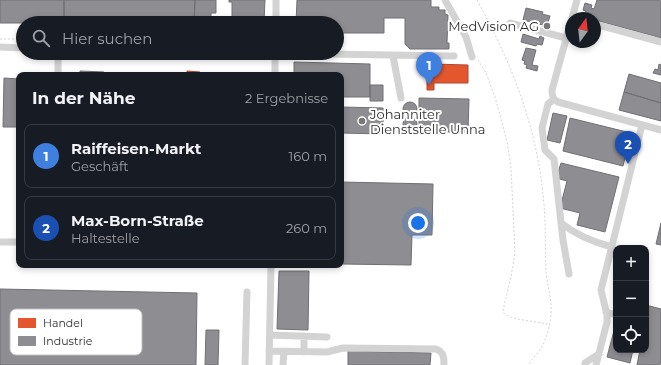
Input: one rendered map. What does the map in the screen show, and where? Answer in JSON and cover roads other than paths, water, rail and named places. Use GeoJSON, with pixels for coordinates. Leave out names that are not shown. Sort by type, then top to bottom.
{"type":"FeatureCollection","features":[{"type":"Feature","properties":{"kind":"street"},"geometry":{"type":"LineString","coordinates":[[276,0],[276,16]]}},
{"type":"Feature","properties":{"kind":"street"},"geometry":{"type":"LineString","coordinates":[[445,0],[466,37],[472,57]]}},
{"type":"Feature","properties":{"kind":"street"},"geometry":{"type":"LineString","coordinates":[[574,12],[577,0]]}},
{"type":"Feature","properties":{"kind":"street"},"geometry":{"type":"LineString","coordinates":[[510,23],[565,38]]}},
{"type":"Feature","properties":{"kind":"street"},"geometry":{"type":"LineString","coordinates":[[601,26],[661,42]]}},
{"type":"Feature","properties":{"kind":"street"},"geometry":{"type":"LineString","coordinates":[[565,42],[552,90],[553,98],[558,102],[661,130]]}},
{"type":"Feature","properties":{"kind":"street"},"geometry":{"type":"LineString","coordinates":[[0,47],[16,48]]}},
{"type":"Feature","properties":{"kind":"street"},"geometry":{"type":"LineString","coordinates":[[344,55],[454,56]]}},
{"type":"Feature","properties":{"kind":"street"},"geometry":{"type":"LineString","coordinates":[[392,56],[401,98]]}},
{"type":"Feature","properties":{"kind":"street"},"geometry":{"type":"LineString","coordinates":[[58,60],[58,72]]}},
{"type":"Feature","properties":{"kind":"street"},"geometry":{"type":"LineString","coordinates":[[274,72],[275,60]]}},
{"type":"Feature","properties":{"kind":"street"},"geometry":{"type":"LineString","coordinates":[[553,98],[548,104],[542,128],[545,150],[554,159],[563,240],[570,274]]}},
{"type":"Feature","properties":{"kind":"street"},"geometry":{"type":"LineString","coordinates":[[596,365],[607,322],[601,290],[642,125]]}},
{"type":"Feature","properties":{"kind":"street"},"geometry":{"type":"LineString","coordinates":[[561,223],[577,234],[595,242],[612,247]]}},
{"type":"Feature","properties":{"kind":"street"},"geometry":{"type":"LineString","coordinates":[[0,242],[16,242]]}},
{"type":"Feature","properties":{"kind":"street"},"geometry":{"type":"LineString","coordinates":[[269,365],[270,268]]}},
{"type":"Feature","properties":{"kind":"street"},"geometry":{"type":"LineString","coordinates":[[245,365],[247,292]]}},
{"type":"Feature","properties":{"kind":"street"},"geometry":{"type":"LineString","coordinates":[[606,312],[613,314]]}},
{"type":"Feature","properties":{"kind":"street"},"geometry":{"type":"LineString","coordinates":[[270,335],[327,336]]}},
{"type":"Feature","properties":{"kind":"street"},"geometry":{"type":"LineString","coordinates":[[304,336],[304,352]]}},
{"type":"Feature","properties":{"kind":"street"},"geometry":{"type":"LineString","coordinates":[[269,351],[327,352],[343,348],[436,350],[442,352],[444,365]]}},
{"type":"Feature","properties":{"kind":"street"},"geometry":{"type":"LineString","coordinates":[[283,365],[284,352]]}},
{"type":"Feature","properties":{"kind":"street"},"geometry":{"type":"LineString","coordinates":[[585,365],[585,363],[599,354]]}},
{"type":"Feature","properties":{"kind":"place","name":"MedVision AG"},"geometry":{"type":"Point","coordinates":[547,26]}},
{"type":"Feature","properties":{"kind":"place","name":"Raiffeisen-Markt"},"geometry":{"type":"Point","coordinates":[429,85]}},
{"type":"Feature","properties":{"kind":"place","name":"Johanniter Dienststelle Unna"},"geometry":{"type":"Point","coordinates":[362,121]}},
{"type":"Feature","properties":{"kind":"place","name":"Max-Born-Straße"},"geometry":{"type":"Point","coordinates":[628,164]}}]}
